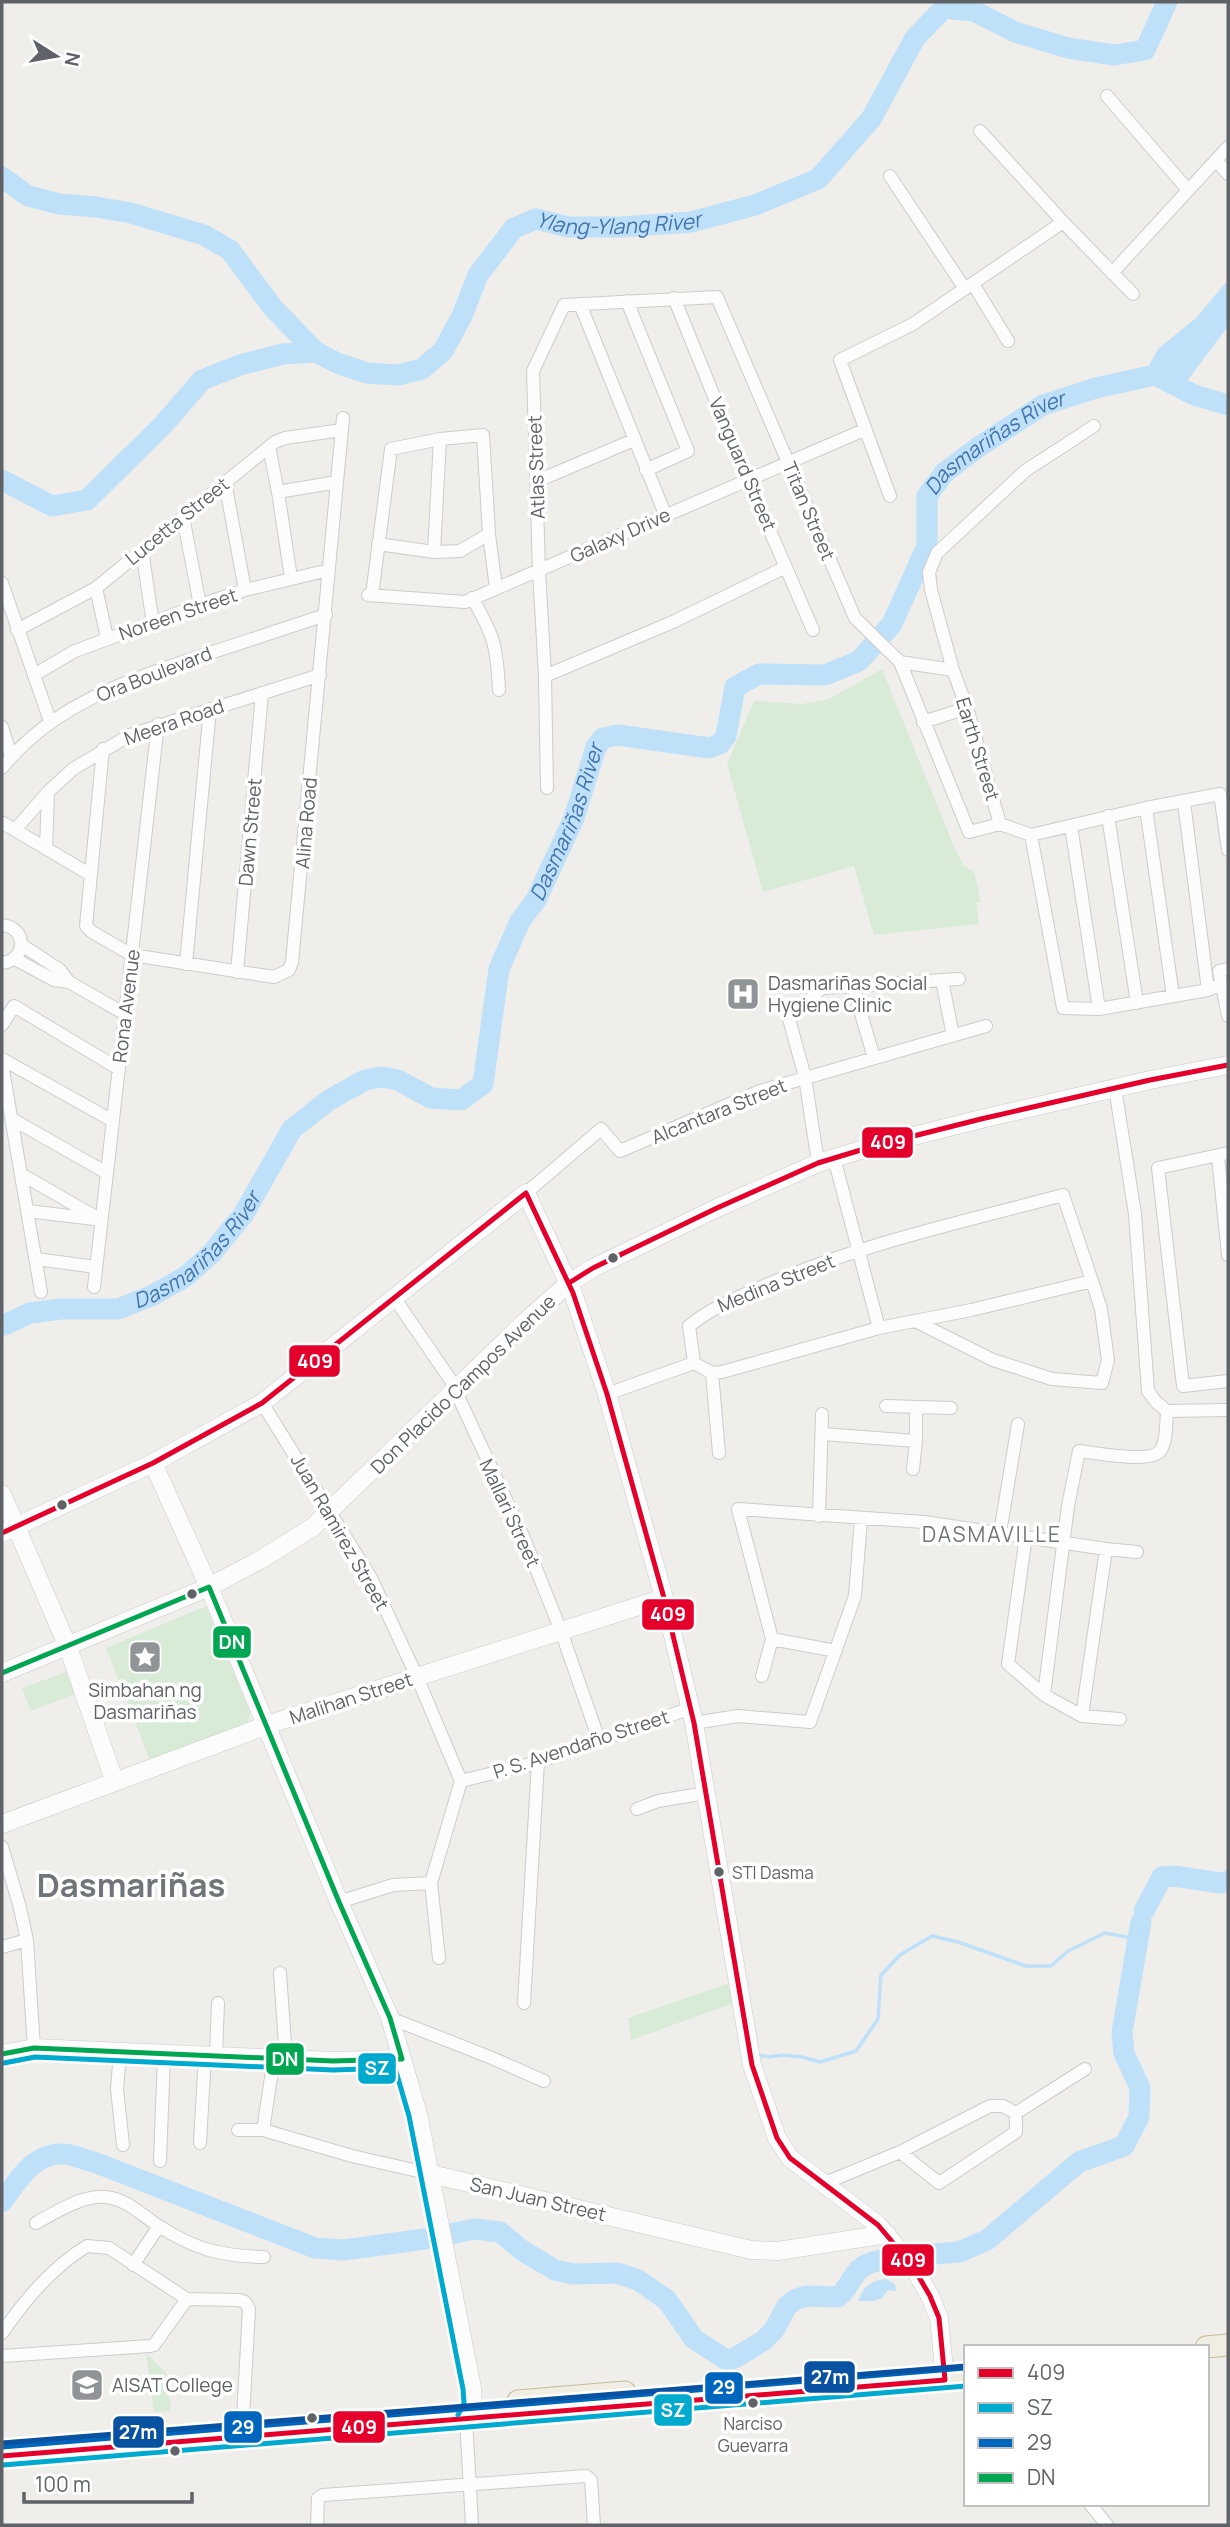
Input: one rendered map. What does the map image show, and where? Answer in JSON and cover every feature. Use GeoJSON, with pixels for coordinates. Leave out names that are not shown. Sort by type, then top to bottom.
{"type":"FeatureCollection","features":[{"type":"Feature","properties":{"kind":"highway"},"geometry":{"type":"LineString","coordinates":[[1209,2347],[1228,2345]]}},
{"type":"Feature","properties":{"kind":"highway"},"geometry":{"type":"LineString","coordinates":[[1209,2359],[1228,2358]]}},
{"type":"Feature","properties":{"kind":"highway"},"geometry":{"type":"LineString","coordinates":[[2,2443],[242,2430],[951,2375]]}},
{"type":"Feature","properties":{"kind":"highway"},"geometry":{"type":"LineString","coordinates":[[2,2456],[176,2444],[242,2430]]}},
{"type":"Feature","properties":{"kind":"street"},"geometry":{"type":"LineString","coordinates":[[1107,96],[1188,190]]}},
{"type":"Feature","properties":{"kind":"street"},"geometry":{"type":"LineString","coordinates":[[980,131],[1133,294]]}},
{"type":"Feature","properties":{"kind":"street"},"geometry":{"type":"LineString","coordinates":[[1112,272],[1228,147]]}},
{"type":"Feature","properties":{"kind":"street"},"geometry":{"type":"LineString","coordinates":[[1216,160],[1228,174]]}},
{"type":"Feature","properties":{"kind":"street"},"geometry":{"type":"LineString","coordinates":[[890,176],[1008,341]]}},
{"type":"Feature","properties":{"kind":"street"},"geometry":{"type":"LineString","coordinates":[[890,496],[839,360],[914,324],[1063,222]]}},
{"type":"Feature","properties":{"kind":"street","name":"Titan Street"},"geometry":{"type":"LineString","coordinates":[[674,298],[717,297],[855,618],[900,662]]}},
{"type":"Feature","properties":{"kind":"street"},"geometry":{"type":"LineString","coordinates":[[665,514],[580,304],[674,298]]}},
{"type":"Feature","properties":{"kind":"street","name":"Vanguard Street"},"geometry":{"type":"LineString","coordinates":[[674,298],[813,630]]}},
{"type":"Feature","properties":{"kind":"street"},"geometry":{"type":"LineString","coordinates":[[627,301],[688,452],[646,470]]}},
{"type":"Feature","properties":{"kind":"street","name":"Atlas Street"},"geometry":{"type":"LineString","coordinates":[[547,788],[533,371],[564,305],[580,304]]}},
{"type":"Feature","properties":{"kind":"street","name":"Lucetta Street"},"geometry":{"type":"LineString","coordinates":[[17,630],[96,588],[269,447],[285,438],[342,424]]}},
{"type":"Feature","properties":{"kind":"street","name":"Alina Road"},"geometry":{"type":"LineString","coordinates":[[237,972],[274,977],[289,971],[292,962],[342,424]]}},
{"type":"Feature","properties":{"kind":"street","name":"Earth Street"},"geometry":{"type":"LineString","coordinates":[[1031,835],[1000,824],[967,708],[953,670],[929,572],[937,553],[1025,471],[1094,426]]}},
{"type":"Feature","properties":{"kind":"street","name":"Galaxy Drive"},"geometry":{"type":"LineString","coordinates":[[378,544],[370,595],[465,602],[864,430]]}},
{"type":"Feature","properties":{"kind":"street"},"geometry":{"type":"LineString","coordinates":[[489,534],[460,551],[434,552],[378,544],[391,449],[440,439],[483,435],[489,534],[496,588]]}},
{"type":"Feature","properties":{"kind":"street"},"geometry":{"type":"LineString","coordinates":[[434,552],[440,439]]}},
{"type":"Feature","properties":{"kind":"street"},"geometry":{"type":"LineString","coordinates":[[537,481],[634,440]]}},
{"type":"Feature","properties":{"kind":"street"},"geometry":{"type":"LineString","coordinates":[[269,447],[291,578]]}},
{"type":"Feature","properties":{"kind":"street"},"geometry":{"type":"LineString","coordinates":[[225,482],[245,590]]}},
{"type":"Feature","properties":{"kind":"street"},"geometry":{"type":"LineString","coordinates":[[278,492],[337,482]]}},
{"type":"Feature","properties":{"kind":"street"},"geometry":{"type":"LineString","coordinates":[[183,517],[200,605]]}},
{"type":"Feature","properties":{"kind":"street"},"geometry":{"type":"LineString","coordinates":[[142,550],[153,624]]}},
{"type":"Feature","properties":{"kind":"street"},"geometry":{"type":"LineString","coordinates":[[545,676],[699,610],[786,567]]}},
{"type":"Feature","properties":{"kind":"street","name":"Noreen Street"},"geometry":{"type":"LineString","coordinates":[[34,675],[75,651],[107,638],[245,590],[329,570]]}},
{"type":"Feature","properties":{"kind":"street"},"geometry":{"type":"LineString","coordinates":[[2,583],[50,721]]}},
{"type":"Feature","properties":{"kind":"street"},"geometry":{"type":"LineString","coordinates":[[96,588],[107,638]]}},
{"type":"Feature","properties":{"kind":"street"},"geometry":{"type":"LineString","coordinates":[[472,598],[490,629],[497,655],[499,690]]}},
{"type":"Feature","properties":{"kind":"street","name":"Ora Boulevard"},"geometry":{"type":"LineString","coordinates":[[2,768],[11,756],[50,721],[101,692],[140,676],[326,615]]}},
{"type":"Feature","properties":{"kind":"street"},"geometry":{"type":"LineString","coordinates":[[953,670],[900,662],[969,832],[1000,824]]}},
{"type":"Feature","properties":{"kind":"street","name":"Meera Road"},"geometry":{"type":"LineString","coordinates":[[15,830],[48,792],[74,769],[130,735],[320,675]]}},
{"type":"Feature","properties":{"kind":"street","name":"Dawn Street"},"geometry":{"type":"LineString","coordinates":[[237,972],[262,693]]}},
{"type":"Feature","properties":{"kind":"street"},"geometry":{"type":"LineString","coordinates":[[923,722],[967,708]]}},
{"type":"Feature","properties":{"kind":"street"},"geometry":{"type":"LineString","coordinates":[[186,964],[210,709]]}},
{"type":"Feature","properties":{"kind":"street","name":"Rona Avenue"},"geometry":{"type":"LineString","coordinates":[[94,1287],[158,724]]}},
{"type":"Feature","properties":{"kind":"street"},"geometry":{"type":"LineString","coordinates":[[2,727],[11,756]]}},
{"type":"Feature","properties":{"kind":"street"},"geometry":{"type":"LineString","coordinates":[[103,749],[86,926],[132,955],[237,972]]}},
{"type":"Feature","properties":{"kind":"street"},"geometry":{"type":"LineString","coordinates":[[46,848],[48,792]]}},
{"type":"Feature","properties":{"kind":"street"},"geometry":{"type":"LineString","coordinates":[[1222,984],[1208,990],[1099,1009],[1063,1008],[1031,835],[1108,816],[1220,794],[1228,850]]}},
{"type":"Feature","properties":{"kind":"street"},"geometry":{"type":"LineString","coordinates":[[1184,802],[1208,990]]}},
{"type":"Feature","properties":{"kind":"street"},"geometry":{"type":"LineString","coordinates":[[1146,808],[1173,996]]}},
{"type":"Feature","properties":{"kind":"street"},"geometry":{"type":"LineString","coordinates":[[1108,816],[1137,1003]]}},
{"type":"Feature","properties":{"kind":"street"},"geometry":{"type":"LineString","coordinates":[[3,822],[91,875]]}},
{"type":"Feature","properties":{"kind":"street"},"geometry":{"type":"LineString","coordinates":[[1071,826],[1099,1009]]}},
{"type":"Feature","properties":{"kind":"street"},"geometry":{"type":"LineString","coordinates":[[2,925],[19,933],[22,945],[60,970],[69,982],[125,1014]]}},
{"type":"Feature","properties":{"kind":"street"},"geometry":{"type":"LineString","coordinates":[[22,945],[8,961],[54,981],[69,982]]}},
{"type":"Feature","properties":{"kind":"street"},"geometry":{"type":"LineString","coordinates":[[1224,970],[1222,984],[1228,1016]]}},
{"type":"Feature","properties":{"kind":"street"},"geometry":{"type":"LineString","coordinates":[[959,979],[822,988],[789,1019],[805,1077],[986,1027]]}},
{"type":"Feature","properties":{"kind":"street"},"geometry":{"type":"LineString","coordinates":[[942,980],[953,1036]]}},
{"type":"Feature","properties":{"kind":"street"},"geometry":{"type":"LineString","coordinates":[[853,986],[874,1058]]}},
{"type":"Feature","properties":{"kind":"street"},"geometry":{"type":"LineString","coordinates":[[2,1025],[14,1006],[119,1069]]}},
{"type":"Feature","properties":{"kind":"street"},"geometry":{"type":"LineString","coordinates":[[2,1061],[41,1292]]}},
{"type":"Feature","properties":{"kind":"street"},"geometry":{"type":"LineString","coordinates":[[2,1061],[113,1121]]}},
{"type":"Feature","properties":{"kind":"street","name":"Don Placido Campos Avenue"},"geometry":{"type":"LineString","coordinates":[[2,1672],[209,1587],[313,1527],[454,1389],[569,1283],[593,1268],[717,1208],[826,1160],[1115,1088],[1228,1065]]}},
{"type":"Feature","properties":{"kind":"street","name":"Alcantara Street"},"geometry":{"type":"LineString","coordinates":[[526,1193],[601,1129],[620,1151],[760,1091],[805,1077],[826,1160]]}},
{"type":"Feature","properties":{"kind":"street"},"geometry":{"type":"LineString","coordinates":[[1115,1088],[1135,1214],[1148,1391],[1167,1411],[1228,1410]]}},
{"type":"Feature","properties":{"kind":"street"},"geometry":{"type":"LineString","coordinates":[[12,1119],[107,1172]]}},
{"type":"Feature","properties":{"kind":"street"},"geometry":{"type":"LineString","coordinates":[[1228,1255],[1223,1155],[1158,1168],[1183,1386],[1228,1381]]}},
{"type":"Feature","properties":{"kind":"street","name":"Medina Street"},"geometry":{"type":"LineString","coordinates":[[694,1363],[689,1326],[709,1310],[805,1268],[859,1250],[826,1160]]}},
{"type":"Feature","properties":{"kind":"street"},"geometry":{"type":"LineString","coordinates":[[22,1174],[102,1220]]}},
{"type":"Feature","properties":{"kind":"street"},"geometry":{"type":"LineString","coordinates":[[9,1530],[153,1463],[262,1403],[526,1193],[569,1283],[607,1394],[664,1598],[692,1716],[752,2065],[783,2149],[790,2158],[887,2234],[912,2265],[939,2318],[951,2375]]}},
{"type":"Feature","properties":{"kind":"street"},"geometry":{"type":"LineString","coordinates":[[879,1328],[859,1250],[1063,1195],[1101,1309],[1108,1360],[1102,1383],[1052,1379],[993,1360],[915,1321]]}},
{"type":"Feature","properties":{"kind":"street"},"geometry":{"type":"LineString","coordinates":[[28,1211],[102,1220]]}},
{"type":"Feature","properties":{"kind":"street"},"geometry":{"type":"LineString","coordinates":[[36,1259],[96,1267]]}},
{"type":"Feature","properties":{"kind":"street"},"geometry":{"type":"LineString","coordinates":[[607,1394],[694,1363],[712,1373],[722,1372],[879,1328],[971,1310],[1092,1281]]}},
{"type":"Feature","properties":{"kind":"street","name":"Mallari Street"},"geometry":{"type":"LineString","coordinates":[[395,1299],[450,1379],[523,1536],[561,1631],[599,1740]]}},
{"type":"Feature","properties":{"kind":"street"},"geometry":{"type":"LineString","coordinates":[[712,1373],[719,1453]]}},
{"type":"Feature","properties":{"kind":"street","name":"Juan Ramirez Street"},"geometry":{"type":"LineString","coordinates":[[262,1403],[371,1578],[417,1677],[461,1782]]}},
{"type":"Feature","properties":{"kind":"street"},"geometry":{"type":"LineString","coordinates":[[886,1406],[951,1408]]}},
{"type":"Feature","properties":{"kind":"street"},"geometry":{"type":"LineString","coordinates":[[913,1469],[916,1408]]}},
{"type":"Feature","properties":{"kind":"street"},"geometry":{"type":"LineString","coordinates":[[1044,1695],[1068,1506],[1079,1451],[1153,1456],[1160,1452],[1163,1443],[1167,1411]]}},
{"type":"Feature","properties":{"kind":"street"},"geometry":{"type":"LineString","coordinates":[[819,1516],[822,1414]]}},
{"type":"Feature","properties":{"kind":"street"},"geometry":{"type":"LineString","coordinates":[[1000,1533],[1018,1424]]}},
{"type":"Feature","properties":{"kind":"street"},"geometry":{"type":"LineString","coordinates":[[822,1434],[916,1441]]}},
{"type":"Feature","properties":{"kind":"street"},"geometry":{"type":"LineString","coordinates":[[153,1463],[209,1587],[339,1902],[390,2018],[418,2114],[450,2270],[470,2412],[469,2483],[472,2525]]}},
{"type":"Feature","properties":{"kind":"street"},"geometry":{"type":"LineString","coordinates":[[2,1494],[9,1530],[68,1647],[114,1780]]}},
{"type":"Feature","properties":{"kind":"street"},"geometry":{"type":"LineString","coordinates":[[762,1676],[772,1639],[738,1509],[924,1522],[1137,1552]]}},
{"type":"Feature","properties":{"kind":"street"},"geometry":{"type":"LineString","coordinates":[[772,1639],[835,1651],[855,1596],[861,1519]]}},
{"type":"Feature","properties":{"kind":"street"},"geometry":{"type":"LineString","coordinates":[[1026,1536],[1008,1664],[1044,1695],[1082,1716],[1120,1719]]}},
{"type":"Feature","properties":{"kind":"street"},"geometry":{"type":"LineString","coordinates":[[1082,1716],[1106,1549]]}},
{"type":"Feature","properties":{"kind":"street","name":"Malihan Street"},"geometry":{"type":"LineString","coordinates":[[2,1824],[267,1725],[664,1598]]}},
{"type":"Feature","properties":{"kind":"street","name":"P. S. Avendaño Street"},"geometry":{"type":"LineString","coordinates":[[461,1782],[538,1762],[599,1740],[692,1716],[738,1716],[810,1722],[835,1651]]}},
{"type":"Feature","properties":{"kind":"street"},"geometry":{"type":"LineString","coordinates":[[524,2003],[538,1762]]}},
{"type":"Feature","properties":{"kind":"street"},"geometry":{"type":"LineString","coordinates":[[439,1958],[431,1883],[461,1782]]}},
{"type":"Feature","properties":{"kind":"street"},"geometry":{"type":"LineString","coordinates":[[637,1809],[658,1801],[706,1793]]}},
{"type":"Feature","properties":{"kind":"street"},"geometry":{"type":"LineString","coordinates":[[2,1847],[27,1940],[34,2048]]}},
{"type":"Feature","properties":{"kind":"street"},"geometry":{"type":"LineString","coordinates":[[339,1902],[393,1885],[431,1883]]}},
{"type":"Feature","properties":{"kind":"street"},"geometry":{"type":"LineString","coordinates":[[2,1947],[27,1940]]}},
{"type":"Feature","properties":{"kind":"street"},"geometry":{"type":"LineString","coordinates":[[263,2130],[280,2058],[280,1973]]}},
{"type":"Feature","properties":{"kind":"street"},"geometry":{"type":"LineString","coordinates":[[200,2143],[218,2003]]}},
{"type":"Feature","properties":{"kind":"street"},"geometry":{"type":"LineString","coordinates":[[390,2018],[492,2057],[544,2081]]}},
{"type":"Feature","properties":{"kind":"street"},"geometry":{"type":"LineString","coordinates":[[2,2054],[34,2048],[333,2061],[402,2059]]}},
{"type":"Feature","properties":{"kind":"street"},"geometry":{"type":"LineString","coordinates":[[120,2052],[117,2089],[123,2144]]}},
{"type":"Feature","properties":{"kind":"street"},"geometry":{"type":"LineString","coordinates":[[160,2161],[164,2055]]}},
{"type":"Feature","properties":{"kind":"street"},"geometry":{"type":"LineString","coordinates":[[1016,2112],[1085,2069]]}},
{"type":"Feature","properties":{"kind":"street"},"geometry":{"type":"LineString","coordinates":[[825,2183],[900,2152],[990,2106],[1003,2106],[1016,2112]]}},
{"type":"Feature","properties":{"kind":"street"},"geometry":{"type":"LineString","coordinates":[[900,2152],[939,2183],[1016,2132],[1016,2112]]}},
{"type":"Feature","properties":{"kind":"street","name":"San Juan Street"},"geometry":{"type":"LineString","coordinates":[[237,2130],[263,2130],[352,2155],[751,2250],[778,2251],[887,2234]]}},
{"type":"Feature","properties":{"kind":"street"},"geometry":{"type":"LineString","coordinates":[[36,2223],[90,2198],[107,2197],[126,2203],[159,2226],[207,2251],[264,2257]]}},
{"type":"Feature","properties":{"kind":"street"},"geometry":{"type":"LineString","coordinates":[[133,2265],[159,2226]]}},
{"type":"Feature","properties":{"kind":"street"},"geometry":{"type":"LineString","coordinates":[[2,2333],[23,2302],[52,2271],[87,2246],[109,2248],[187,2299],[245,2302],[249,2309],[242,2430]]}},
{"type":"Feature","properties":{"kind":"street"},"geometry":{"type":"LineString","coordinates":[[2,2356],[154,2345],[187,2299]]}},
{"type":"Feature","properties":{"kind":"street"},"geometry":{"type":"LineString","coordinates":[[317,2525],[316,2504],[318,2498],[323,2495],[469,2483],[589,2477],[594,2525]]}},
{"type":"Feature","properties":{"kind":"street"},"geometry":{"type":"LineString","coordinates":[[1092,2506],[1107,2525]]}},
{"type":"Feature","properties":{"kind":"green space"},"geometry":{"type":"Polygon","coordinates":[[[882,669],[952,842],[964,866],[974,872],[981,902],[976,902],[979,924],[874,935],[854,866],[763,892],[727,764],[754,701],[802,704],[829,699],[882,669]]]}},
{"type":"Feature","properties":{"kind":"green space"},"geometry":{"type":"Polygon","coordinates":[[[206,1606],[250,1712],[248,1724],[151,1763],[106,1648],[206,1606]]]}},
{"type":"Feature","properties":{"kind":"green space"},"geometry":{"type":"Polygon","coordinates":[[[66,1672],[75,1694],[31,1711],[22,1688],[66,1672]]]}},
{"type":"Feature","properties":{"kind":"green space"},"geometry":{"type":"Polygon","coordinates":[[[727,1984],[734,2003],[631,2040],[628,2018],[727,1984]]]}},
{"type":"Feature","properties":{"kind":"green space"},"geometry":{"type":"Polygon","coordinates":[[[146,2353],[166,2373],[171,2411],[154,2412],[146,2353]]]}},
{"type":"Feature","properties":{"kind":"water"},"geometry":{"type":"Polygon","coordinates":[[[1228,280],[1228,326],[1185,384],[1146,371],[1158,349],[1196,318],[1228,280]]]}},
{"type":"Feature","properties":{"kind":"water"},"geometry":{"type":"Polygon","coordinates":[[[886,2279],[895,2284],[896,2291],[888,2290],[882,2298],[874,2301],[858,2301],[868,2285],[886,2279]]]}},
{"type":"Feature","properties":{"kind":"waterway","name":"Ylang-Ylang River"},"geometry":{"type":"LineString","coordinates":[[2,177],[28,196],[60,204],[131,213],[204,235],[230,250],[273,308],[316,352],[337,363],[367,373],[398,375],[422,369],[443,351],[462,316],[478,275],[514,228],[536,219],[568,227],[620,227],[691,222],[755,205],[818,179],[871,119],[915,38],[944,8],[974,11],[1015,32],[1068,48],[1114,55],[1145,50],[1167,2]]}},
{"type":"Feature","properties":{"kind":"waterway"},"geometry":{"type":"LineString","coordinates":[[2,480],[52,506],[87,500],[163,425],[202,380],[240,365],[283,354],[316,352]]}},
{"type":"Feature","properties":{"kind":"waterway","name":"Dasmariñas River"},"geometry":{"type":"LineString","coordinates":[[2,1326],[30,1313],[61,1309],[118,1309],[151,1296],[185,1277],[211,1254],[243,1215],[292,1129],[329,1100],[365,1080],[381,1077],[398,1080],[431,1098],[461,1100],[483,1084],[499,969],[520,921],[536,900],[574,818],[596,747],[603,738],[618,735],[709,748],[720,744],[726,736],[735,687],[759,674],[825,675],[859,661],[892,624],[927,546],[927,496],[944,473],[1043,405],[1096,388],[1155,375],[1177,355]]}},
{"type":"Feature","properties":{"kind":"waterway"},"geometry":{"type":"LineString","coordinates":[[1155,375],[1194,395],[1228,405]]}},
{"type":"Feature","properties":{"kind":"waterway"},"geometry":{"type":"LineString","coordinates":[[1144,1911],[1162,1877],[1173,1876],[1221,1883],[1228,1881]]}},
{"type":"Feature","properties":{"kind":"waterway"},"geometry":{"type":"LineString","coordinates":[[912,2256],[959,2252],[987,2240],[1079,2162],[1124,2146],[1139,2117],[1140,2088],[1124,2053],[1122,2032],[1141,1922]]}},
{"type":"Feature","properties":{"kind":"waterway"},"geometry":{"type":"LineString","coordinates":[[757,2055],[802,2057],[820,2062],[856,2051],[878,2019],[881,1975],[900,1955],[932,1936],[958,1942],[1026,1966],[1051,1966],[1068,1951],[1105,1933],[1138,1939]]}},
{"type":"Feature","properties":{"kind":"waterway"},"geometry":{"type":"LineString","coordinates":[[2,2202],[34,2164],[51,2155],[65,2154],[94,2162],[315,2248],[344,2250],[475,2229],[500,2232],[523,2251],[555,2270],[573,2274],[617,2273],[638,2280],[667,2300],[694,2339],[725,2359],[733,2359],[763,2341],[774,2330],[787,2306],[796,2299],[807,2296],[838,2297],[865,2265],[900,2257]]}},
{"type":"Feature","properties":{"kind":"transit line","name":"409"},"geometry":{"type":"LineString","coordinates":[[569,1283],[593,1268],[717,1208],[818,1163],[981,1119],[1228,1065]]}},
{"type":"Feature","properties":{"kind":"transit line","name":"409"},"geometry":{"type":"LineString","coordinates":[[2,1533],[153,1463],[262,1403],[526,1193],[573,1293],[607,1394],[664,1598],[694,1723],[752,2065],[777,2138],[790,2158],[878,2225],[912,2265],[939,2318],[945,2380],[2,2456]]}},
{"type":"Feature","properties":{"kind":"transit line","name":"DN"},"geometry":{"type":"LineString","coordinates":[[2,1673],[209,1587],[339,1902],[390,2018],[402,2059],[333,2061],[34,2048],[2,2054]]}},
{"type":"Feature","properties":{"kind":"transit line","name":"SZ"},"geometry":{"type":"LineString","coordinates":[[4,2063],[35,2057],[333,2070],[395,2068],[409,2116],[463,2389],[464,2403],[458,2415]]}},
{"type":"Feature","properties":{"kind":"transit line","name":"27m"},"geometry":{"type":"LineString","coordinates":[[2,2443],[964,2366]]}},
{"type":"Feature","properties":{"kind":"transit line","name":"29"},"geometry":{"type":"LineString","coordinates":[[2,2447],[964,2368]]}},
{"type":"Feature","properties":{"kind":"transit line","name":"SZ"},"geometry":{"type":"LineString","coordinates":[[3,2465],[964,2386]]}},
{"type":"Feature","properties":{"kind":"place","name":"Dasmariñas Social Hygiene Clinic"},"geometry":{"type":"Point","coordinates":[743,994]}},
{"type":"Feature","properties":{"kind":"place","name":"Simbahan ng Dasmariñas"},"geometry":{"type":"Point","coordinates":[145,1657]}},
{"type":"Feature","properties":{"kind":"place","name":"STI Dasma"},"geometry":{"type":"Point","coordinates":[719,1872]}},
{"type":"Feature","properties":{"kind":"place","name":"AISAT College"},"geometry":{"type":"Point","coordinates":[87,2385]}},
{"type":"Feature","properties":{"kind":"place","name":"Narciso Guevarra"},"geometry":{"type":"Point","coordinates":[753,2403]}},
{"type":"Feature","properties":{"kind":"district","name":"DASMAVILLE"},"geometry":{"type":"Point","coordinates":[992,1535]}},
{"type":"Feature","properties":{"kind":"district","name":"Dasmariñas"},"geometry":{"type":"Point","coordinates":[131,1885]}}]}
